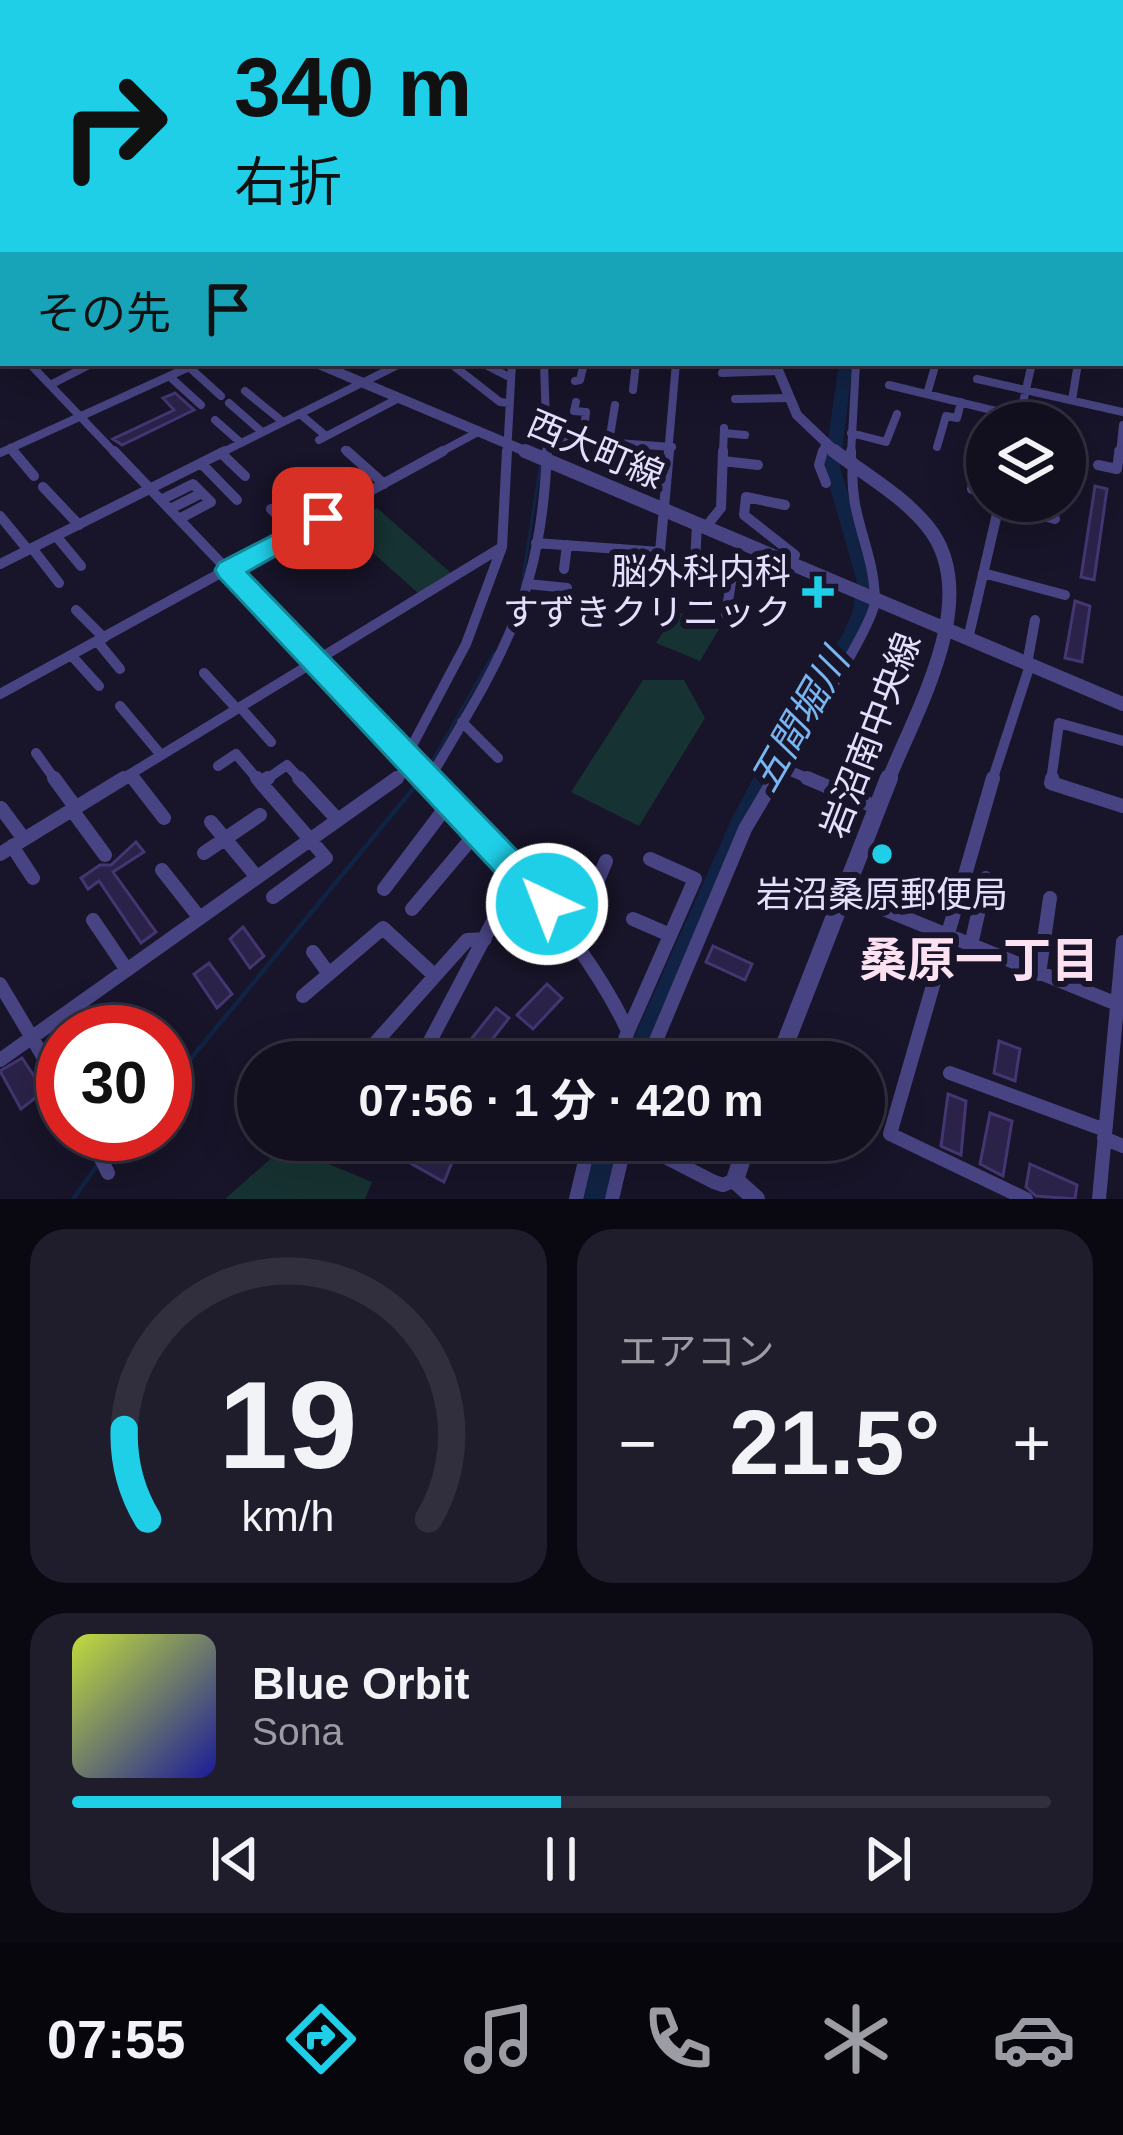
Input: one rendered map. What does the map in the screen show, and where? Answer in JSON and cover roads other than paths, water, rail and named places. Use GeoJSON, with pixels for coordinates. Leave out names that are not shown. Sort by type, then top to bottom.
{"type":"FeatureCollection","features":[{"type":"Feature","properties":{"kind":"street"},"geometry":{"type":"LineString","coordinates":[[50,385],[87,366]]}},
{"type":"Feature","properties":{"kind":"street"},"geometry":{"type":"LineString","coordinates":[[79,524],[5,450],[191,366]]}},
{"type":"Feature","properties":{"kind":"street"},"geometry":{"type":"LineString","coordinates":[[194,366],[262,432]]}},
{"type":"Feature","properties":{"kind":"street","name":"西大町線"},"geometry":{"type":"LineString","coordinates":[[323,366],[875,600]]}},
{"type":"Feature","properties":{"kind":"street"},"geometry":{"type":"LineString","coordinates":[[0,564],[396,366]]}},
{"type":"Feature","properties":{"kind":"street"},"geometry":{"type":"LineString","coordinates":[[454,366],[500,401],[510,403]]}},
{"type":"Feature","properties":{"kind":"street"},"geometry":{"type":"LineString","coordinates":[[488,366],[511,378]]}},
{"type":"Feature","properties":{"kind":"street"},"geometry":{"type":"LineString","coordinates":[[419,771],[502,547],[508,507],[512,366]]}},
{"type":"Feature","properties":{"kind":"street"},"geometry":{"type":"LineString","coordinates":[[0,1060],[337,819],[419,771],[462,722],[501,654],[528,584],[548,462],[544,366]]}},
{"type":"Feature","properties":{"kind":"street"},"geometry":{"type":"LineString","coordinates":[[575,381],[580,380],[583,366]]}},
{"type":"Feature","properties":{"kind":"street"},"geometry":{"type":"LineString","coordinates":[[633,390],[636,366]]}},
{"type":"Feature","properties":{"kind":"street"},"geometry":{"type":"LineString","coordinates":[[536,543],[660,552],[676,366]]}},
{"type":"Feature","properties":{"kind":"street"},"geometry":{"type":"LineString","coordinates":[[656,1041],[745,829],[872,618],[870,554],[850,497],[856,366]]}},
{"type":"Feature","properties":{"kind":"street"},"geometry":{"type":"LineString","coordinates":[[927,394],[936,366]]}},
{"type":"Feature","properties":{"kind":"street"},"geometry":{"type":"LineString","coordinates":[[1023,402],[1030,366]]}},
{"type":"Feature","properties":{"kind":"street"},"geometry":{"type":"LineString","coordinates":[[1072,400],[1078,366]]}},
{"type":"Feature","properties":{"kind":"street"},"geometry":{"type":"LineString","coordinates":[[32,367],[575,935],[608,986],[628,1031]]}},
{"type":"Feature","properties":{"kind":"street"},"geometry":{"type":"LineString","coordinates":[[722,374],[777,367],[787,398],[805,426],[828,444],[819,465],[826,483]]}},
{"type":"Feature","properties":{"kind":"street"},"geometry":{"type":"LineString","coordinates":[[169,376],[201,406]]}},
{"type":"Feature","properties":{"kind":"street"},"geometry":{"type":"LineString","coordinates":[[977,379],[1123,412]]}},
{"type":"Feature","properties":{"kind":"street"},"geometry":{"type":"LineString","coordinates":[[890,386],[966,404]]}},
{"type":"Feature","properties":{"kind":"street"},"geometry":{"type":"LineString","coordinates":[[245,391],[283,422]]}},
{"type":"Feature","properties":{"kind":"street"},"geometry":{"type":"LineString","coordinates":[[300,414],[322,438],[399,398]]}},
{"type":"Feature","properties":{"kind":"street"},"geometry":{"type":"LineString","coordinates":[[735,399],[787,398]]}},
{"type":"Feature","properties":{"kind":"street"},"geometry":{"type":"LineString","coordinates":[[576,402],[574,411],[586,412],[583,440]]}},
{"type":"Feature","properties":{"kind":"street"},"geometry":{"type":"LineString","coordinates":[[937,447],[946,416],[957,418],[961,402]]}},
{"type":"Feature","properties":{"kind":"street"},"geometry":{"type":"LineString","coordinates":[[609,442],[615,405]]}},
{"type":"Feature","properties":{"kind":"street"},"geometry":{"type":"LineString","coordinates":[[851,433],[886,442],[897,414]]}},
{"type":"Feature","properties":{"kind":"street"},"geometry":{"type":"LineString","coordinates":[[215,420],[241,443]]}},
{"type":"Feature","properties":{"kind":"street"},"geometry":{"type":"LineString","coordinates":[[1098,465],[1117,469],[1123,425]]}},
{"type":"Feature","properties":{"kind":"street"},"geometry":{"type":"LineString","coordinates":[[726,614],[733,570],[695,563],[701,526],[721,508],[724,431],[745,435]]}},
{"type":"Feature","properties":{"kind":"street"},"geometry":{"type":"LineString","coordinates":[[0,694],[478,432]]}},
{"type":"Feature","properties":{"kind":"street"},"geometry":{"type":"LineString","coordinates":[[548,437],[671,447]]}},
{"type":"Feature","properties":{"kind":"street","name":"岩沼南中央線"},"geometry":{"type":"LineString","coordinates":[[786,1041],[946,630],[952,593],[937,543],[901,497],[828,444]]}},
{"type":"Feature","properties":{"kind":"street"},"geometry":{"type":"LineString","coordinates":[[345,450],[382,485]]}},
{"type":"Feature","properties":{"kind":"street"},"geometry":{"type":"LineString","coordinates":[[220,453],[244,476]]}},
{"type":"Feature","properties":{"kind":"street"},"geometry":{"type":"LineString","coordinates":[[723,461],[758,465]]}},
{"type":"Feature","properties":{"kind":"street"},"geometry":{"type":"LineString","coordinates":[[201,463],[237,500]]}},
{"type":"Feature","properties":{"kind":"street"},"geometry":{"type":"LineString","coordinates":[[361,469],[382,485]]}},
{"type":"Feature","properties":{"kind":"street"},"geometry":{"type":"LineString","coordinates":[[326,492],[342,507]]}},
{"type":"Feature","properties":{"kind":"street"},"geometry":{"type":"LineString","coordinates":[[170,509],[202,493]]}},
{"type":"Feature","properties":{"kind":"street"},"geometry":{"type":"LineString","coordinates":[[784,505],[746,496],[744,515],[795,555],[790,564]]}},
{"type":"Feature","properties":{"kind":"street"},"geometry":{"type":"LineString","coordinates":[[304,502],[323,518]]}},
{"type":"Feature","properties":{"kind":"street"},"geometry":{"type":"LineString","coordinates":[[271,509],[297,532]]}},
{"type":"Feature","properties":{"kind":"street"},"geometry":{"type":"LineString","coordinates":[[0,516],[59,583]]}},
{"type":"Feature","properties":{"kind":"street"},"geometry":{"type":"LineString","coordinates":[[968,639],[995,522]]}},
{"type":"Feature","properties":{"kind":"street"},"geometry":{"type":"LineString","coordinates":[[56,536],[81,566]]}},
{"type":"Feature","properties":{"kind":"street"},"geometry":{"type":"LineString","coordinates":[[563,569],[567,545]]}},
{"type":"Feature","properties":{"kind":"street"},"geometry":{"type":"LineString","coordinates":[[12,846],[502,547]]}},
{"type":"Feature","properties":{"kind":"street"},"geometry":{"type":"LineString","coordinates":[[617,569],[620,549]]}},
{"type":"Feature","properties":{"kind":"street"},"geometry":{"type":"LineString","coordinates":[[642,575],[644,551]]}},
{"type":"Feature","properties":{"kind":"street"},"geometry":{"type":"LineString","coordinates":[[983,573],[1065,595]]}},
{"type":"Feature","properties":{"kind":"street"},"geometry":{"type":"LineString","coordinates":[[528,584],[567,588]]}},
{"type":"Feature","properties":{"kind":"street"},"geometry":{"type":"LineString","coordinates":[[875,600],[1123,704]]}},
{"type":"Feature","properties":{"kind":"street"},"geometry":{"type":"LineString","coordinates":[[76,610],[120,669]]}},
{"type":"Feature","properties":{"kind":"street"},"geometry":{"type":"LineString","coordinates":[[1026,1199],[890,1134],[1028,665],[1035,620]]}},
{"type":"Feature","properties":{"kind":"street"},"geometry":{"type":"LineString","coordinates":[[71,656],[99,686]]}},
{"type":"Feature","properties":{"kind":"street"},"geometry":{"type":"LineString","coordinates":[[204,673],[271,742]]}},
{"type":"Feature","properties":{"kind":"street"},"geometry":{"type":"LineString","coordinates":[[121,706],[161,755]]}},
{"type":"Feature","properties":{"kind":"street"},"geometry":{"type":"LineString","coordinates":[[462,722],[498,758]]}},
{"type":"Feature","properties":{"kind":"street"},"geometry":{"type":"LineString","coordinates":[[1123,741],[1059,723],[1051,783],[1123,806]]}},
{"type":"Feature","properties":{"kind":"street"},"geometry":{"type":"LineString","coordinates":[[36,754],[105,855]]}},
{"type":"Feature","properties":{"kind":"street"},"geometry":{"type":"LineString","coordinates":[[218,766],[236,754],[326,858],[273,897]]}},
{"type":"Feature","properties":{"kind":"street"},"geometry":{"type":"LineString","coordinates":[[760,758],[878,808]]}},
{"type":"Feature","properties":{"kind":"street"},"geometry":{"type":"LineString","coordinates":[[261,783],[287,765],[337,819]]}},
{"type":"Feature","properties":{"kind":"street"},"geometry":{"type":"LineString","coordinates":[[130,774],[164,818]]}},
{"type":"Feature","properties":{"kind":"street"},"geometry":{"type":"LineString","coordinates":[[384,889],[449,803]]}},
{"type":"Feature","properties":{"kind":"street"},"geometry":{"type":"LineString","coordinates":[[1,808],[12,846],[33,878]]}},
{"type":"Feature","properties":{"kind":"street"},"geometry":{"type":"LineString","coordinates":[[204,853],[260,815]]}},
{"type":"Feature","properties":{"kind":"street"},"geometry":{"type":"LineString","coordinates":[[211,822],[256,877]]}},
{"type":"Feature","properties":{"kind":"street"},"geometry":{"type":"LineString","coordinates":[[412,909],[477,832]]}},
{"type":"Feature","properties":{"kind":"street"},"geometry":{"type":"LineString","coordinates":[[624,1041],[695,879],[650,859]]}},
{"type":"Feature","properties":{"kind":"street"},"geometry":{"type":"LineString","coordinates":[[575,935],[606,861]]}},
{"type":"Feature","properties":{"kind":"street"},"geometry":{"type":"LineString","coordinates":[[162,870],[199,917]]}},
{"type":"Feature","properties":{"kind":"street"},"geometry":{"type":"LineString","coordinates":[[430,1041],[518,874]]}},
{"type":"Feature","properties":{"kind":"street"},"geometry":{"type":"LineString","coordinates":[[971,945],[986,878]]}},
{"type":"Feature","properties":{"kind":"street"},"geometry":{"type":"LineString","coordinates":[[844,893],[1118,1004]]}},
{"type":"Feature","properties":{"kind":"street"},"geometry":{"type":"LineString","coordinates":[[1039,974],[1050,898]]}},
{"type":"Feature","properties":{"kind":"street"},"geometry":{"type":"LineString","coordinates":[[633,919],[670,935]]}},
{"type":"Feature","properties":{"kind":"street"},"geometry":{"type":"LineString","coordinates":[[93,920],[127,970]]}},
{"type":"Feature","properties":{"kind":"street"},"geometry":{"type":"LineString","coordinates":[[303,996],[383,928],[434,975]]}},
{"type":"Feature","properties":{"kind":"street"},"geometry":{"type":"LineString","coordinates":[[377,1041],[467,940],[485,939]]}},
{"type":"Feature","properties":{"kind":"street"},"geometry":{"type":"LineString","coordinates":[[1099,1199],[1104,1134],[1116,1084],[1123,942]]}},
{"type":"Feature","properties":{"kind":"street"},"geometry":{"type":"LineString","coordinates":[[314,952],[329,974]]}},
{"type":"Feature","properties":{"kind":"street"},"geometry":{"type":"LineString","coordinates":[[0,983],[36,1043]]}},
{"type":"Feature","properties":{"kind":"street"},"geometry":{"type":"LineString","coordinates":[[950,1072],[1123,1146]]}},
{"type":"Feature","properties":{"kind":"street"},"geometry":{"type":"LineString","coordinates":[[102,1161],[108,1174]]}},
{"type":"Feature","properties":{"kind":"street"},"geometry":{"type":"LineString","coordinates":[[576,1199],[585,1161]]}},
{"type":"Feature","properties":{"kind":"street"},"geometry":{"type":"LineString","coordinates":[[613,1199],[623,1161]]}},
{"type":"Feature","properties":{"kind":"street"},"geometry":{"type":"LineString","coordinates":[[672,1161],[723,1185],[735,1180],[741,1161]]}},
{"type":"Feature","properties":{"kind":"street"},"geometry":{"type":"LineString","coordinates":[[735,1180],[756,1199]]}},
{"type":"Feature","properties":{"kind":"waterway","name":"五間堀川"},"geometry":{"type":"LineString","coordinates":[[644,1041],[740,822],[799,712],[851,637],[862,611],[866,582],[832,467],[846,366]]}},
{"type":"Feature","properties":{"kind":"waterway"},"geometry":{"type":"LineString","coordinates":[[522,584],[540,467]]}},
{"type":"Feature","properties":{"kind":"waterway"},"geometry":{"type":"LineString","coordinates":[[427,770],[494,653]]}},
{"type":"Feature","properties":{"kind":"waterway"},"geometry":{"type":"LineString","coordinates":[[192,1057],[422,778]]}},
{"type":"Feature","properties":{"kind":"waterway","name":"五間堀川"},"geometry":{"type":"LineString","coordinates":[[595,1199],[604,1161]]}},
{"type":"Feature","properties":{"kind":"waterway"},"geometry":{"type":"LineString","coordinates":[[73,1199],[96,1167]]}},
{"type":"Feature","properties":{"kind":"place","name":"脳外科内科 すずきクリニック"},"geometry":{"type":"Point","coordinates":[818,592]}},
{"type":"Feature","properties":{"kind":"place","name":"岩沼桑原郵便局"},"geometry":{"type":"Point","coordinates":[882,854]}},
{"type":"Feature","properties":{"kind":"district","name":"桑原一丁目"},"geometry":{"type":"Point","coordinates":[979,960]}}]}
